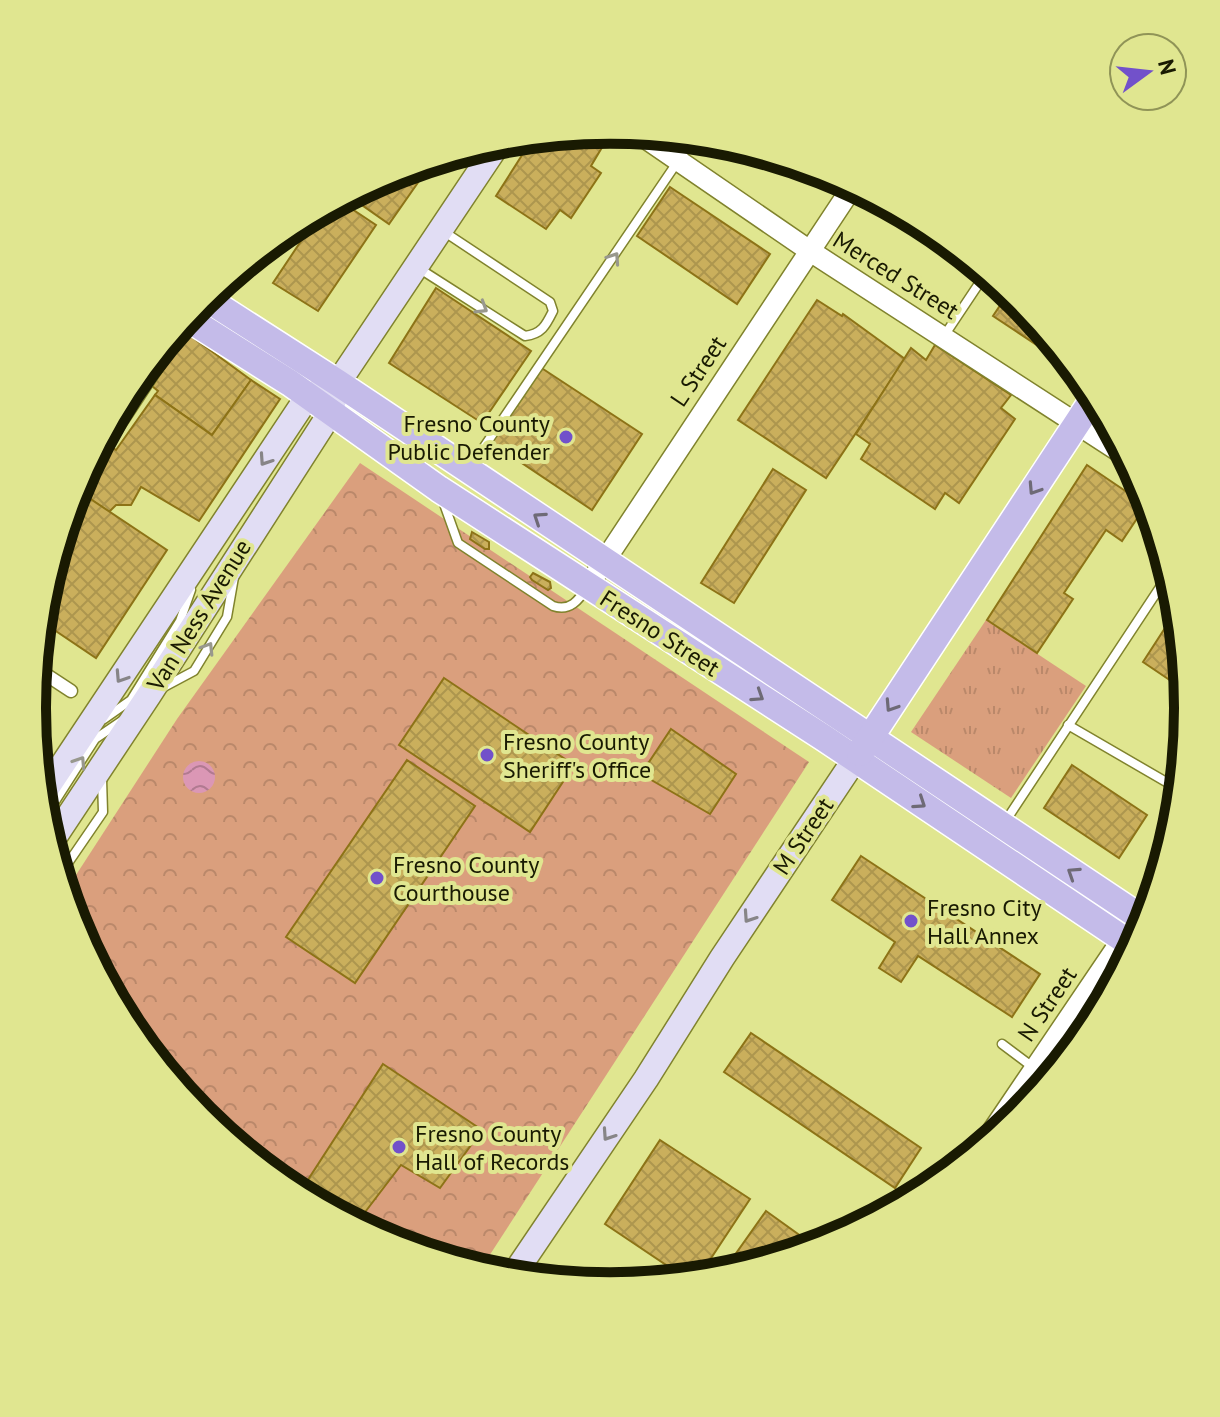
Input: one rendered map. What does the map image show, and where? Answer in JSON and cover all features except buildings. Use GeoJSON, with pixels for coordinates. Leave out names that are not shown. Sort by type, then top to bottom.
{"type":"FeatureCollection","features":[{"type":"Feature","properties":{"kind":"main road","name":"Van Ness Avenue"},"geometry":{"type":"LineString","coordinates":[[59,830],[331,412],[338,383],[489,158]]}},
{"type":"Feature","properties":{"kind":"main road","name":"Fresno Street"},"geometry":{"type":"LineString","coordinates":[[217,305],[759,662],[863,749],[1124,940]]}},
{"type":"Feature","properties":{"kind":"main road","name":"Fresno Street"},"geometry":{"type":"LineString","coordinates":[[198,325],[621,608],[1002,826],[1135,914]]}},
{"type":"Feature","properties":{"kind":"main road"},"geometry":{"type":"LineString","coordinates":[[308,396],[338,383]]}},
{"type":"Feature","properties":{"kind":"main road","name":"Van Ness Avenue"},"geometry":{"type":"LineString","coordinates":[[51,782],[308,396]]}},
{"type":"Feature","properties":{"kind":"main road","name":"M Street"},"geometry":{"type":"LineString","coordinates":[[520,1265],[1087,408]]}},
{"type":"Feature","properties":{"kind":"main road"},"geometry":{"type":"LineString","coordinates":[[621,608],[635,600],[642,601],[725,653],[759,662]]}},
{"type":"Feature","properties":{"kind":"street","name":"Merced Street"},"geometry":{"type":"LineString","coordinates":[[658,147],[810,251],[1107,444]]}},
{"type":"Feature","properties":{"kind":"street","name":"L Street"},"geometry":{"type":"LineString","coordinates":[[588,586],[846,197]]}},
{"type":"Feature","properties":{"kind":"street"},"geometry":{"type":"LineString","coordinates":[[47,675],[71,691]]}},
{"type":"Feature","properties":{"kind":"street","name":"N Street"},"geometry":{"type":"LineString","coordinates":[[1008,1108],[1114,962]]}},
{"type":"Feature","properties":{"kind":"lane"},"geometry":{"type":"LineString","coordinates":[[468,470],[686,149]]}},
{"type":"Feature","properties":{"kind":"lane"},"geometry":{"type":"LineString","coordinates":[[441,229],[550,302],[553,311],[570,323]]}},
{"type":"Feature","properties":{"kind":"lane"},"geometry":{"type":"LineString","coordinates":[[416,267],[525,336],[536,335],[545,327],[553,311]]}},
{"type":"Feature","properties":{"kind":"lane"},"geometry":{"type":"LineString","coordinates":[[944,337],[980,282]]}},
{"type":"Feature","properties":{"kind":"lane"},"geometry":{"type":"LineString","coordinates":[[439,489],[458,543],[553,606],[562,609],[570,607],[588,586]]}},
{"type":"Feature","properties":{"kind":"lane"},"geometry":{"type":"LineString","coordinates":[[1002,826],[1160,586]]}},
{"type":"Feature","properties":{"kind":"lane"},"geometry":{"type":"LineString","coordinates":[[54,802],[95,739],[145,701]]}},
{"type":"Feature","properties":{"kind":"lane"},"geometry":{"type":"LineString","coordinates":[[1068,725],[1169,783]]}},
{"type":"Feature","properties":{"kind":"lane"},"geometry":{"type":"LineString","coordinates":[[68,863],[103,812],[102,766]]}},
{"type":"Feature","properties":{"kind":"lane"},"geometry":{"type":"LineString","coordinates":[[1002,1044],[1035,1068]]}},
{"type":"Feature","properties":{"kind":"green space"},"geometry":{"type":"Polygon","coordinates":[[[360,463],[809,762],[487,1259],[394,1230],[328,1197],[267,1156],[238,1133],[186,1080],[141,1022],[122,990],[104,958],[73,880],[177,719],[360,463]]]}},
{"type":"Feature","properties":{"kind":"green space"},"geometry":{"type":"Polygon","coordinates":[[[986,620],[1086,686],[1011,798],[911,732],[986,620]]]}},
{"type":"Feature","properties":{"kind":"water"},"geometry":{"type":"Polygon","coordinates":[[[199,761],[211,765],[215,777],[211,789],[199,793],[187,789],[183,777],[187,765],[199,761]]]}},
{"type":"Feature","properties":{"kind":"place","name":"Fresno County Public Defender"},"geometry":{"type":"Point","coordinates":[566,437]}},
{"type":"Feature","properties":{"kind":"place","name":"Fresno County Sheriff's Office"},"geometry":{"type":"Point","coordinates":[487,755]}},
{"type":"Feature","properties":{"kind":"place","name":"Fresno County Courthouse"},"geometry":{"type":"Point","coordinates":[377,878]}},
{"type":"Feature","properties":{"kind":"place","name":"Fresno City Hall Annex"},"geometry":{"type":"Point","coordinates":[911,921]}},
{"type":"Feature","properties":{"kind":"place","name":"Fresno County Hall of Records"},"geometry":{"type":"Point","coordinates":[399,1147]}}]}
